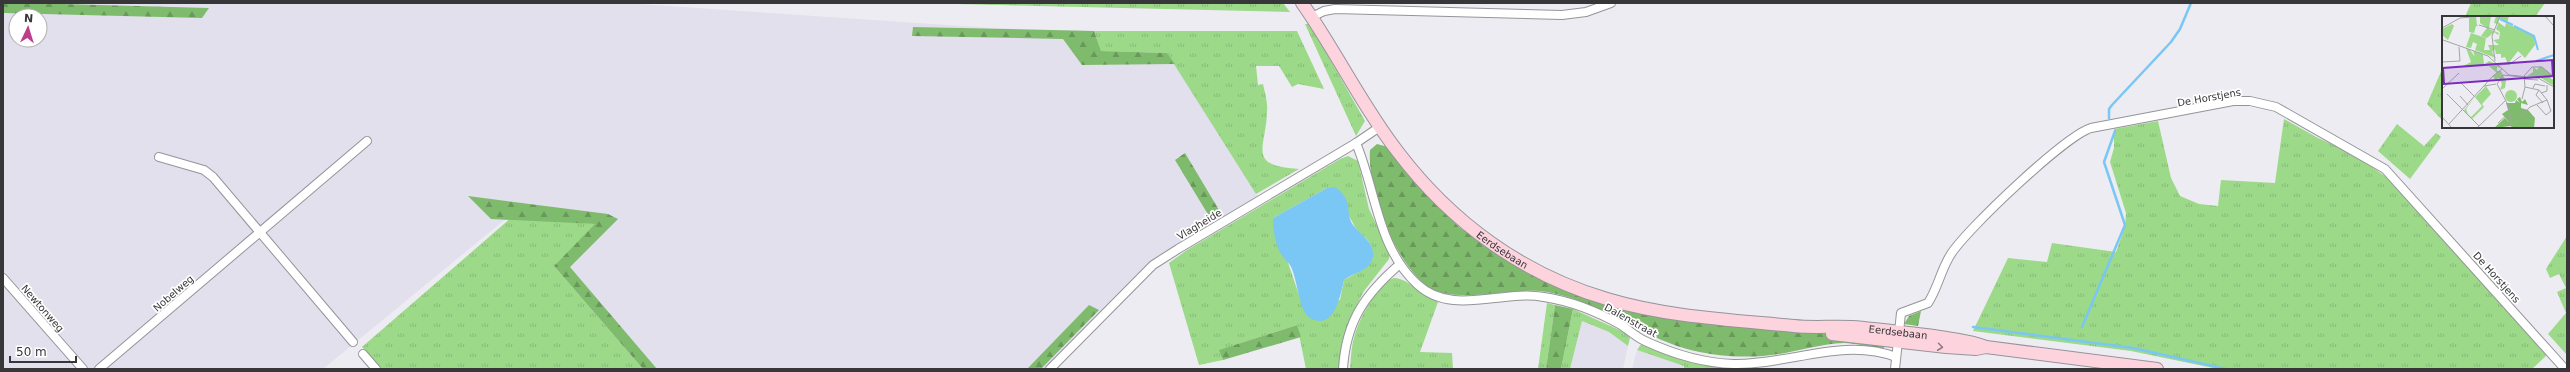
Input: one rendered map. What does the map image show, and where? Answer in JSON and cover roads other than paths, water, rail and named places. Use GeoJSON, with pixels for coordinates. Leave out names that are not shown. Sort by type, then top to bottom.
{"type":"FeatureCollection","features":[{"type":"Feature","properties":{"kind":"main road","name":"Eerdsebaan"},"geometry":{"type":"LineString","coordinates":[[1302,3],[1381,126],[1418,178],[1451,213],[1492,244],[1549,277],[1607,299],[1648,308],[1698,316],[1809,328],[1853,328],[1899,337],[1976,343],[1986,347],[2157,369]]}},
{"type":"Feature","properties":{"kind":"street"},"geometry":{"type":"LineString","coordinates":[[1312,17],[1324,11],[1335,9],[1562,15],[1586,12],[1611,3]]}},
{"type":"Feature","properties":{"kind":"street","name":"De Horstjens"},"geometry":{"type":"LineString","coordinates":[[1899,337],[1902,313],[1928,303],[1946,262],[1962,240],[2019,184],[2078,133],[2098,127],[2233,101],[2250,100],[2281,110],[2385,168],[2565,369]]}},
{"type":"Feature","properties":{"kind":"street","name":"Vlagheide"},"geometry":{"type":"LineString","coordinates":[[1050,369],[1153,265],[1356,143],[1381,126]]}},
{"type":"Feature","properties":{"kind":"street","name":"Nobelweg"},"geometry":{"type":"LineString","coordinates":[[99,369],[259,231],[367,141]]}},
{"type":"Feature","properties":{"kind":"street","name":"Dalenstraat"},"geometry":{"type":"LineString","coordinates":[[1356,143],[1364,162],[1378,220],[1400,264],[1416,283],[1437,297],[1457,301],[1525,296],[1556,299],[1599,313],[1644,341],[1693,359],[1716,363],[1752,364],[1844,349],[1864,350],[1896,358]]}},
{"type":"Feature","properties":{"kind":"street"},"geometry":{"type":"LineString","coordinates":[[159,157],[204,170],[213,177],[353,342]]}},
{"type":"Feature","properties":{"kind":"street"},"geometry":{"type":"LineString","coordinates":[[1343,369],[1347,340],[1363,302],[1382,278],[1400,264]]}},
{"type":"Feature","properties":{"kind":"street","name":"Newtonweg"},"geometry":{"type":"LineString","coordinates":[[3,278],[83,369]]}},
{"type":"Feature","properties":{"kind":"street"},"geometry":{"type":"LineString","coordinates":[[1895,369],[1899,337]]}},
{"type":"Feature","properties":{"kind":"street"},"geometry":{"type":"LineString","coordinates":[[363,354],[376,369]]}},
{"type":"Feature","properties":{"kind":"water"},"geometry":{"type":"Polygon","coordinates":[[[1335,187],[1345,197],[1350,220],[1353,225],[1372,247],[1373,258],[1365,269],[1344,280],[1336,308],[1328,319],[1322,321],[1312,319],[1304,311],[1292,269],[1277,246],[1273,218],[1327,188],[1335,187]]]}},
{"type":"Feature","properties":{"kind":"waterway"},"geometry":{"type":"LineString","coordinates":[[2109,118],[2109,109],[2112,105],[2171,42],[2180,29],[2191,3]]}},
{"type":"Feature","properties":{"kind":"waterway"},"geometry":{"type":"LineString","coordinates":[[2082,327],[2125,225],[2104,162],[2115,131]]}},
{"type":"Feature","properties":{"kind":"waterway"},"geometry":{"type":"LineString","coordinates":[[1973,327],[2133,348],[2226,369]]}}]}
